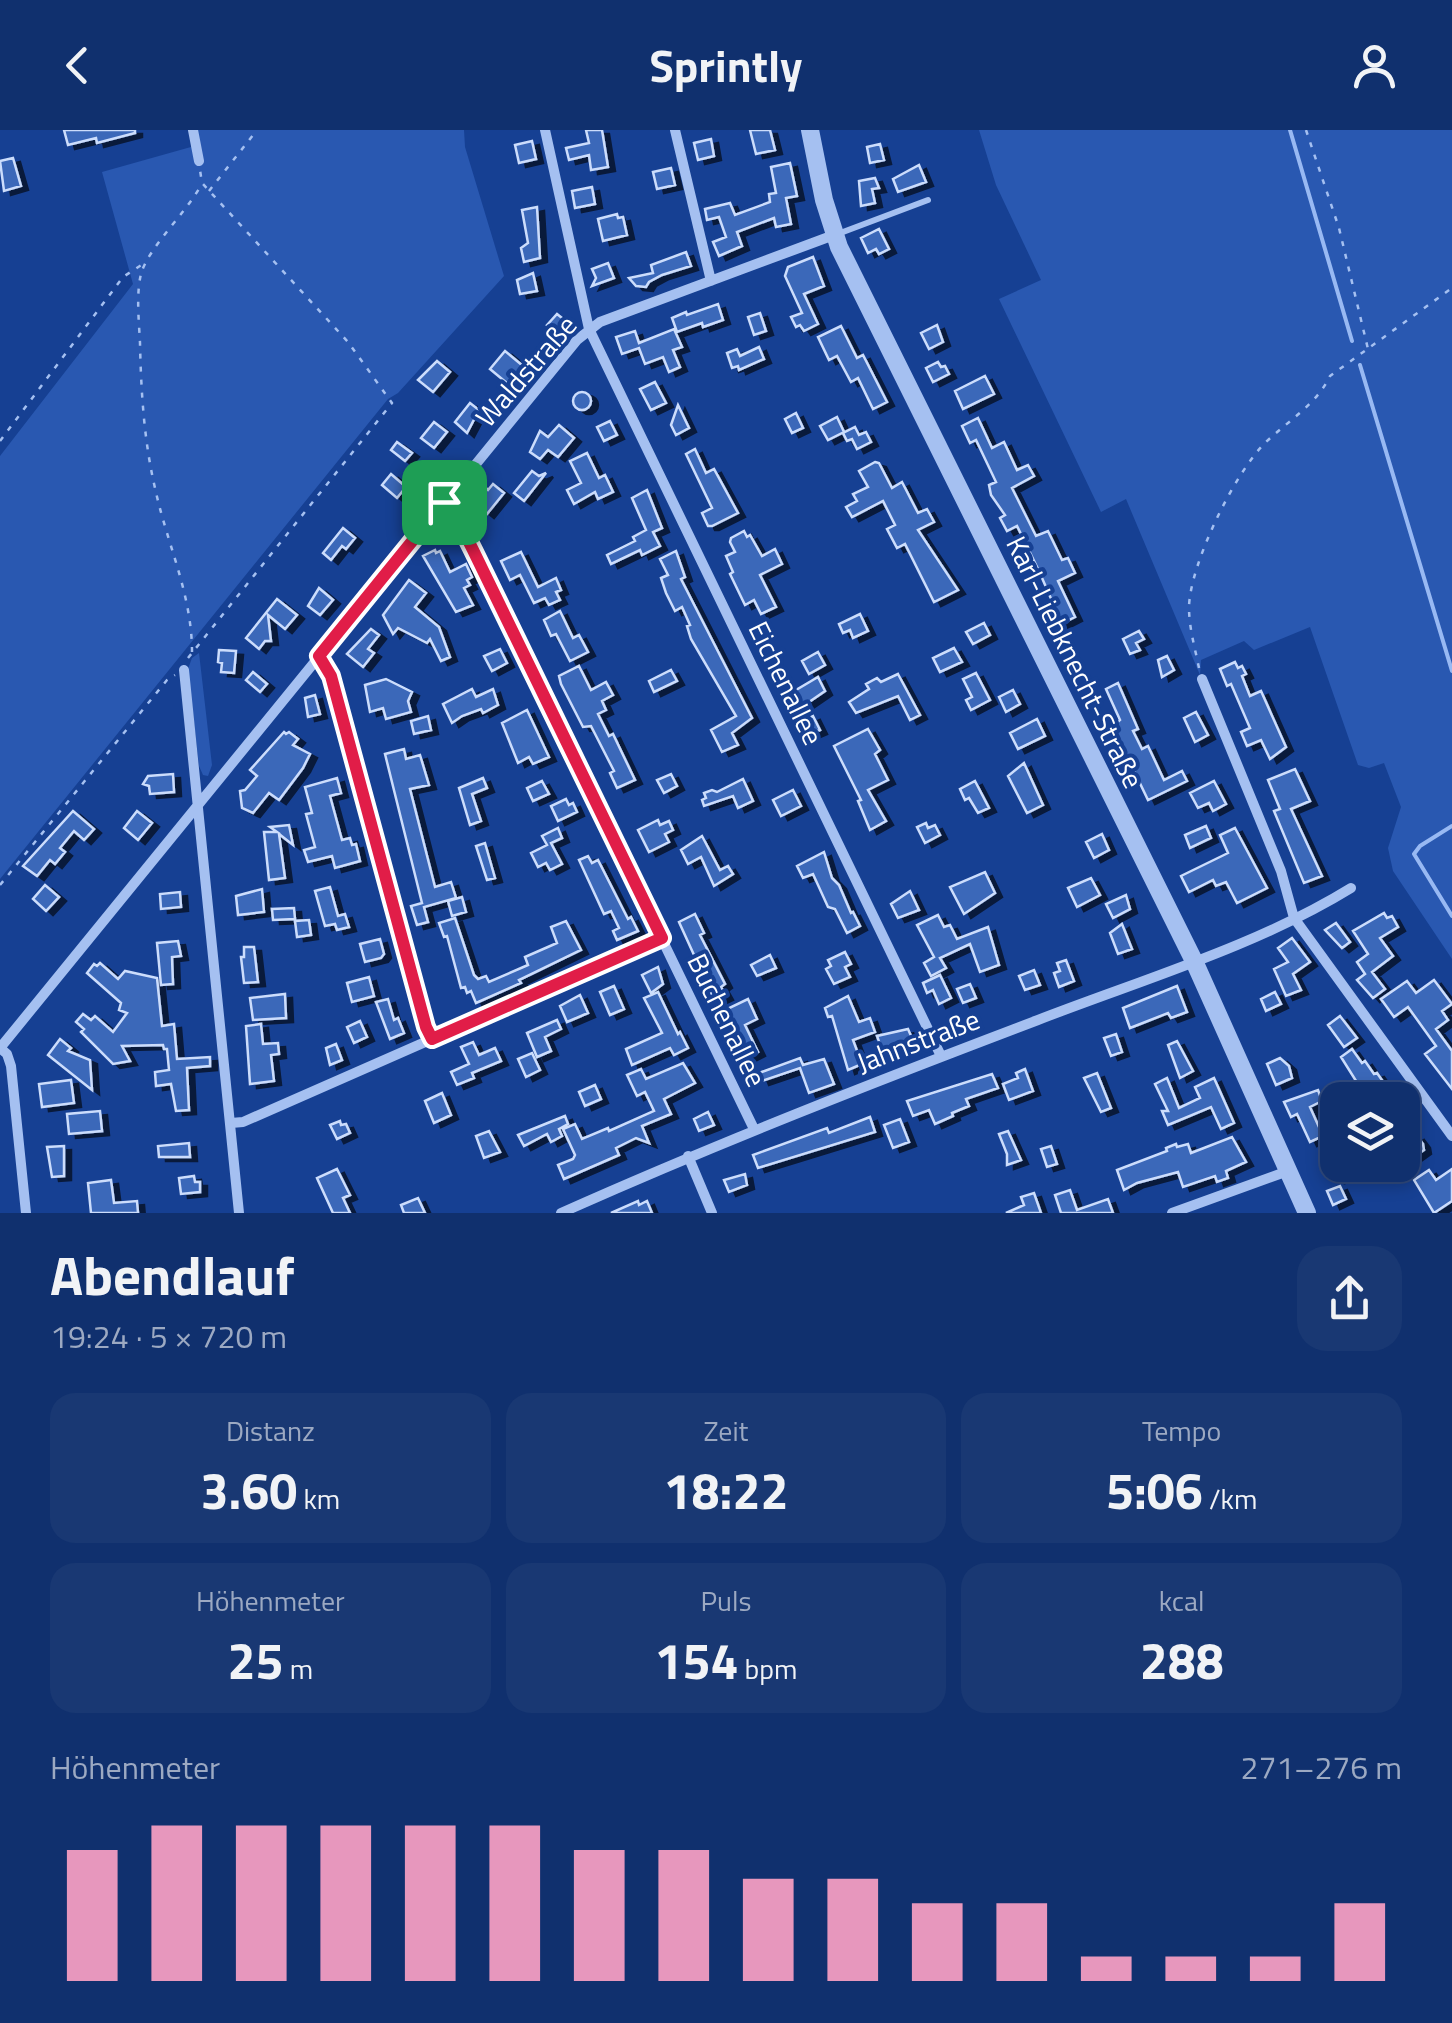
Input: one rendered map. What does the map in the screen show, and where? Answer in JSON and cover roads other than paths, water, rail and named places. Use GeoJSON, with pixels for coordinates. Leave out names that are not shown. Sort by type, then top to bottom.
{"type":"FeatureCollection","features":[{"type":"Feature","properties":{"kind":"street"},"geometry":{"type":"LineString","coordinates":[[192,130],[199,160]]}},
{"type":"Feature","properties":{"kind":"street","name":"Eichenallee"},"geometry":{"type":"LineString","coordinates":[[545,130],[588,330],[941,1056]]}},
{"type":"Feature","properties":{"kind":"street"},"geometry":{"type":"LineString","coordinates":[[675,130],[711,281]]}},
{"type":"Feature","properties":{"kind":"street","name":"Karl-Liebknecht-Straße"},"geometry":{"type":"LineString","coordinates":[[810,130],[834,235],[1194,961],[1307,1213]]}},
{"type":"Feature","properties":{"kind":"street","name":"Waldstraße"},"geometry":{"type":"LineString","coordinates":[[0,1048],[588,330],[600,322],[834,235]]}},
{"type":"Feature","properties":{"kind":"street","name":"Buchenallee"},"geometry":{"type":"LineString","coordinates":[[444,502],[454,512],[490,584],[754,1128]]}},
{"type":"Feature","properties":{"kind":"street"},"geometry":{"type":"LineString","coordinates":[[319,656],[331,676],[432,1039]]}},
{"type":"Feature","properties":{"kind":"street"},"geometry":{"type":"LineString","coordinates":[[184,670],[240,1213]]}},
{"type":"Feature","properties":{"kind":"street"},"geometry":{"type":"LineString","coordinates":[[1202,679],[1278,863],[1294,918],[1452,1136]]}},
{"type":"Feature","properties":{"kind":"street","name":"Jahnstraße"},"geometry":{"type":"LineString","coordinates":[[561,1213],[754,1128],[1194,961],[1294,918],[1351,888]]}},
{"type":"Feature","properties":{"kind":"street"},"geometry":{"type":"LineString","coordinates":[[231,1123],[242,1122],[662,938]]}},
{"type":"Feature","properties":{"kind":"street"},"geometry":{"type":"LineString","coordinates":[[0,1048],[11,1066],[26,1213]]}},
{"type":"Feature","properties":{"kind":"street"},"geometry":{"type":"LineString","coordinates":[[688,1156],[712,1213]]}},
{"type":"Feature","properties":{"kind":"street"},"geometry":{"type":"LineString","coordinates":[[1172,1213],[1288,1171]]}},
{"type":"Feature","properties":{"kind":"lane","name":"Waldstraße"},"geometry":{"type":"LineString","coordinates":[[834,235],[928,200]]}},
{"type":"Feature","properties":{"kind":"waterway"},"geometry":{"type":"LineString","coordinates":[[1290,130],[1352,341]]}},
{"type":"Feature","properties":{"kind":"waterway"},"geometry":{"type":"LineString","coordinates":[[1360,365],[1452,671]]}},
{"type":"Feature","properties":{"kind":"waterway"},"geometry":{"type":"LineString","coordinates":[[1452,826],[1414,854],[1452,916]]}}]}
